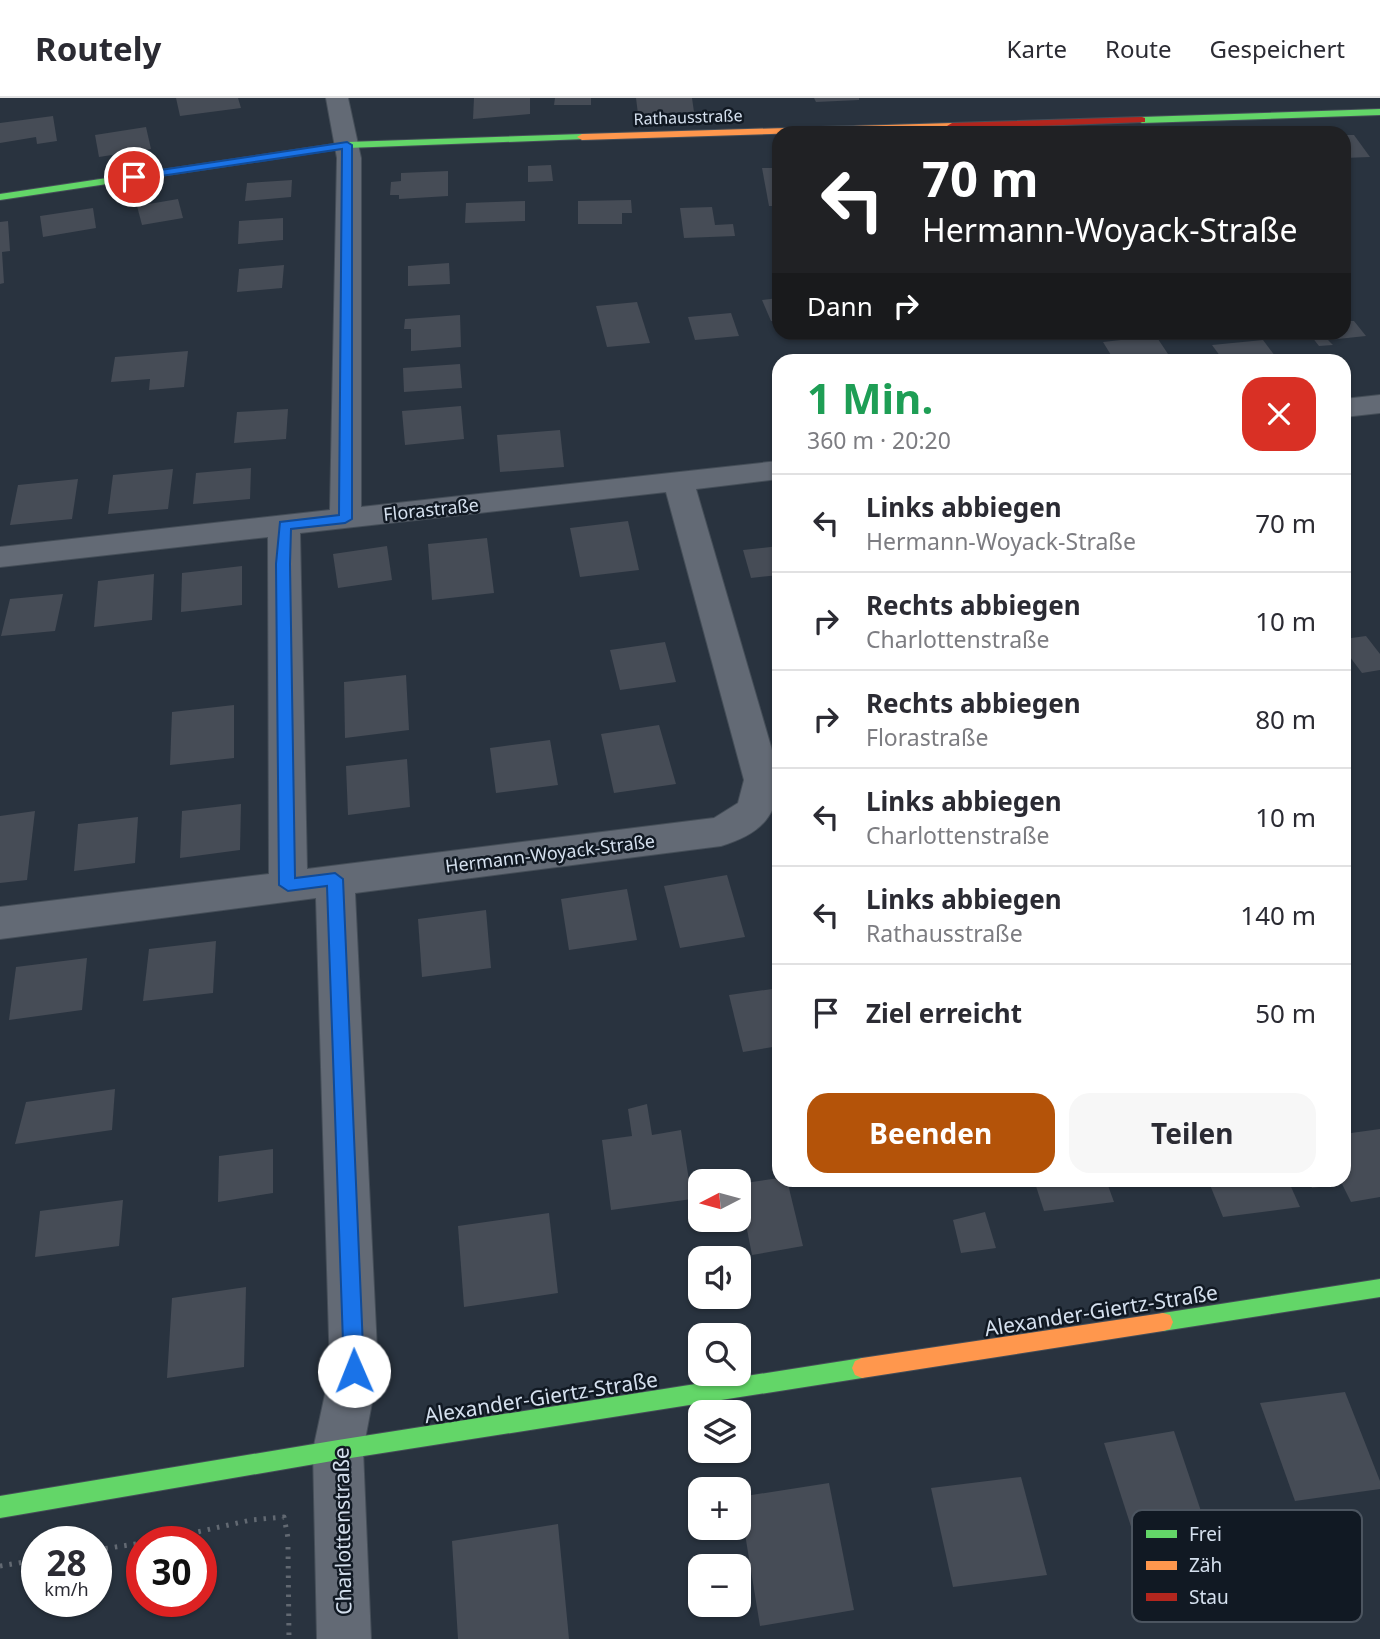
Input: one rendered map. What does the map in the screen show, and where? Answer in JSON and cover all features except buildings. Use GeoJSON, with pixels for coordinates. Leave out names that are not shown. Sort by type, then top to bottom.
{"type":"FeatureCollection","features":[{"type":"Feature","properties":{"kind":"street"},"geometry":{"type":"LineString","coordinates":[[337,98],[347,145],[345,519]]}},
{"type":"Feature","properties":{"kind":"street","name":"Rathausstraße"},"geometry":{"type":"LineString","coordinates":[[942,126],[1380,112]]}},
{"type":"Feature","properties":{"kind":"street","name":"Rathausstraße"},"geometry":{"type":"LineString","coordinates":[[0,197],[347,145],[772,131]]}},
{"type":"Feature","properties":{"kind":"street"},"geometry":{"type":"LineString","coordinates":[[1351,407],[1380,404]]}},
{"type":"Feature","properties":{"kind":"street","name":"Florastraße"},"geometry":{"type":"LineString","coordinates":[[0,557],[772,471]]}},
{"type":"Feature","properties":{"kind":"street","name":"Hermann-Woyack-Straße"},"geometry":{"type":"LineString","coordinates":[[0,923],[721,832],[750,817],[760,801],[762,780],[679,482]]}},
{"type":"Feature","properties":{"kind":"street"},"geometry":{"type":"LineString","coordinates":[[284,525],[288,885]]}},
{"type":"Feature","properties":{"kind":"street","name":"Charlottenstraße"},"geometry":{"type":"LineString","coordinates":[[335,879],[354,1371],[338,1450],[344,1639]]}},
{"type":"Feature","properties":{"kind":"street","name":"Alexander-Giertz-Straße"},"geometry":{"type":"LineString","coordinates":[[0,1507],[338,1450],[1380,1288]]}},
{"type":"Feature","properties":{"kind":"path"},"geometry":{"type":"LineString","coordinates":[[217,1529],[258,1518],[284,1517],[288,1535],[289,1639]]}},
{"type":"Feature","properties":{"kind":"path"},"geometry":{"type":"LineString","coordinates":[[0,1566],[21,1563]]}},
{"type":"Feature","properties":{"kind":"traffic: fast"},"geometry":{"type":"LineString","coordinates":[[1142,120],[1380,112]]}},
{"type":"Feature","properties":{"kind":"traffic: fast"},"geometry":{"type":"LineString","coordinates":[[0,197],[347,145],[582,137]]}},
{"type":"Feature","properties":{"kind":"traffic: fast"},"geometry":{"type":"LineString","coordinates":[[1163,1322],[1380,1288]]}},
{"type":"Feature","properties":{"kind":"traffic: fast"},"geometry":{"type":"LineString","coordinates":[[0,1507],[338,1450],[862,1368]]}},
{"type":"Feature","properties":{"kind":"traffic: slow"},"geometry":{"type":"LineString","coordinates":[[582,137],[772,131]]}},
{"type":"Feature","properties":{"kind":"traffic: slow"},"geometry":{"type":"LineString","coordinates":[[862,1368],[1163,1322]]}},
{"type":"Feature","properties":{"kind":"traffic: jam"},"geometry":{"type":"LineString","coordinates":[[952,126],[1142,120]]}},
{"type":"Feature","properties":{"kind":"route"},"geometry":{"type":"LineString","coordinates":[[134,177],[347,145],[349,164],[345,519],[284,525],[283,564],[288,885],[335,879],[354,1371]]}}]}
